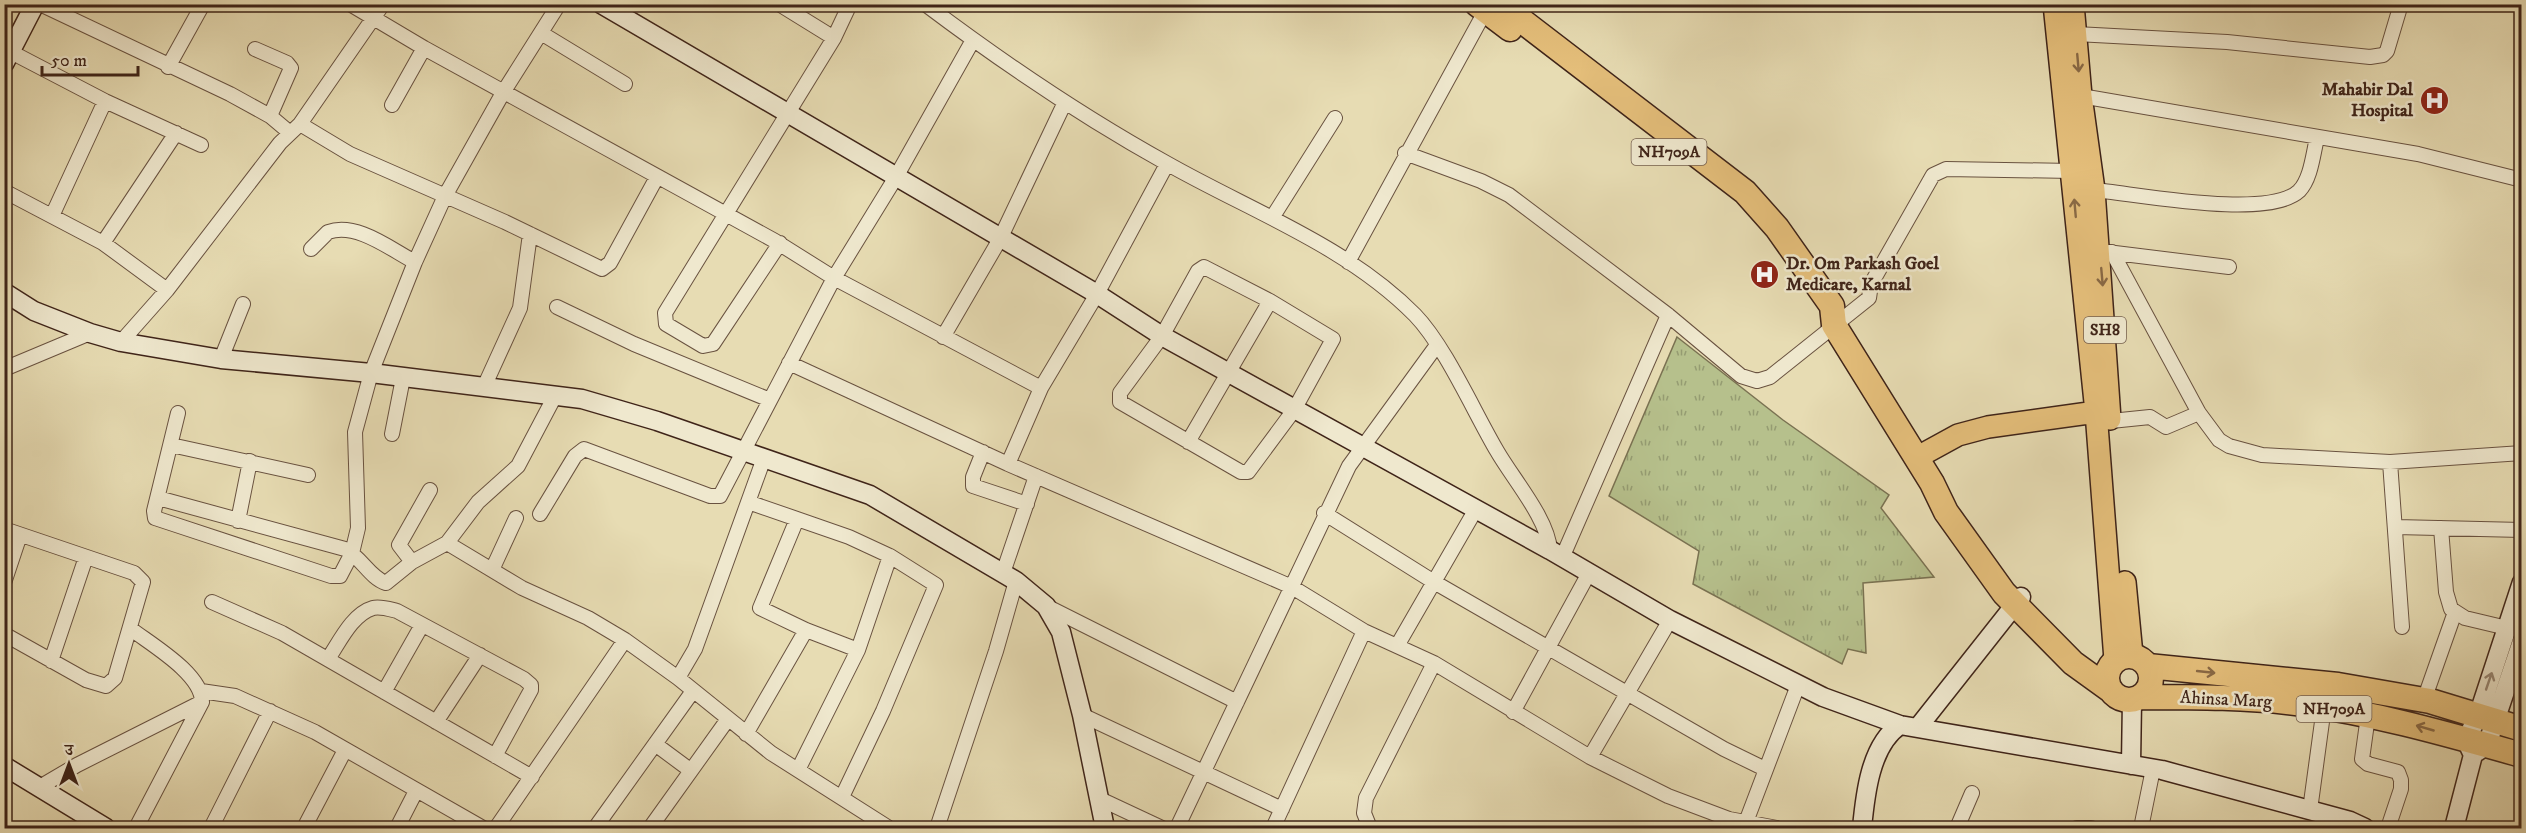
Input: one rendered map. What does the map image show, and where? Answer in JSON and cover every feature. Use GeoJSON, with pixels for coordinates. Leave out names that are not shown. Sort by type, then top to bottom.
{"type":"FeatureCollection","features":[{"type":"Feature","properties":{"kind":"highway","name":"NH709A"},"geometry":{"type":"LineString","coordinates":[[1488,6],[1730,198],[1764,235],[1820,316],[1834,325],[1932,483],[1946,512],[2017,601],[2073,663],[2122,669],[2115,696],[2137,698]]}},
{"type":"Feature","properties":{"kind":"highway"},"geometry":{"type":"LineString","coordinates":[[2122,669],[2151,683],[2137,698]]}},
{"type":"Feature","properties":{"kind":"highway","name":"Ahinsa Marg"},"geometry":{"type":"LineString","coordinates":[[2122,669],[2338,685],[2424,700],[2522,729]]}},
{"type":"Feature","properties":{"kind":"highway","name":"Ahinsa Marg"},"geometry":{"type":"LineString","coordinates":[[2137,698],[2202,697],[2324,707],[2408,723],[2475,747],[2522,755]]}},
{"type":"Feature","properties":{"kind":"main road","name":"SH8"},"geometry":{"type":"LineString","coordinates":[[2054,4],[2072,171],[2097,250]]}},
{"type":"Feature","properties":{"kind":"main road","name":"SH8"},"geometry":{"type":"LineString","coordinates":[[2073,4],[2081,96],[2094,190],[2097,250],[2082,296],[2103,417],[2122,669]]}},
{"type":"Feature","properties":{"kind":"main road"},"geometry":{"type":"LineString","coordinates":[[1916,458],[1958,435],[1988,427],[2103,417]]}},
{"type":"Feature","properties":{"kind":"street"},"geometry":{"type":"LineString","coordinates":[[35,4],[8,58],[201,145]]}},
{"type":"Feature","properties":{"kind":"street"},"geometry":{"type":"LineString","coordinates":[[40,4],[168,67],[230,94],[295,128],[530,234],[598,268],[605,268],[657,177]]}},
{"type":"Feature","properties":{"kind":"street"},"geometry":{"type":"LineString","coordinates":[[168,67],[204,4]]}},
{"type":"Feature","properties":{"kind":"street"},"geometry":{"type":"LineString","coordinates":[[350,4],[424,48],[780,243],[834,278],[1041,388]]}},
{"type":"Feature","properties":{"kind":"street"},"geometry":{"type":"LineString","coordinates":[[121,342],[167,290],[295,128],[383,4]]}},
{"type":"Feature","properties":{"kind":"street"},"geometry":{"type":"LineString","coordinates":[[178,413],[154,515],[162,522],[330,576],[340,576],[352,553],[359,519],[355,432],[370,373],[415,261],[445,196],[504,91],[559,4]]}},
{"type":"Feature","properties":{"kind":"street"},"geometry":{"type":"LineString","coordinates":[[601,4],[1097,294],[1162,336],[1476,509],[1671,620],[1823,697],[1900,724],[2153,769],[2350,821],[2365,828]]}},
{"type":"Feature","properties":{"kind":"street"},"geometry":{"type":"LineString","coordinates":[[779,4],[834,38]]}},
{"type":"Feature","properties":{"kind":"street"},"geometry":{"type":"LineString","coordinates":[[780,243],[714,344],[703,346],[666,324],[664,316],[834,38],[850,4]]}},
{"type":"Feature","properties":{"kind":"street"},"geometry":{"type":"LineString","coordinates":[[925,4],[973,40],[1065,102],[1167,164],[1272,218],[1348,262],[1403,303],[1425,326],[1437,345],[1497,452],[1544,527],[1556,554]]}},
{"type":"Feature","properties":{"kind":"street"},"geometry":{"type":"LineString","coordinates":[[2076,34],[2227,42],[2370,57],[2383,55],[2387,51],[2401,4]]}},
{"type":"Feature","properties":{"kind":"street"},"geometry":{"type":"LineString","coordinates":[[1348,262],[1405,153],[1488,6]]}},
{"type":"Feature","properties":{"kind":"street"},"geometry":{"type":"LineString","coordinates":[[541,33],[625,84]]}},
{"type":"Feature","properties":{"kind":"street"},"geometry":{"type":"LineString","coordinates":[[540,514],[575,456],[584,449],[715,498],[720,496],[834,278],[896,177],[973,40]]}},
{"type":"Feature","properties":{"kind":"street"},"geometry":{"type":"LineString","coordinates":[[392,105],[424,48]]}},
{"type":"Feature","properties":{"kind":"street"},"geometry":{"type":"LineString","coordinates":[[255,49],[287,63],[291,68],[270,116]]}},
{"type":"Feature","properties":{"kind":"street"},"geometry":{"type":"LineString","coordinates":[[2081,96],[2418,154],[2522,180]]}},
{"type":"Feature","properties":{"kind":"street"},"geometry":{"type":"LineString","coordinates":[[52,216],[105,101]]}},
{"type":"Feature","properties":{"kind":"street"},"geometry":{"type":"LineString","coordinates":[[943,337],[1000,239],[1065,102]]}},
{"type":"Feature","properties":{"kind":"street"},"geometry":{"type":"LineString","coordinates":[[1272,218],[1335,118]]}},
{"type":"Feature","properties":{"kind":"street"},"geometry":{"type":"LineString","coordinates":[[103,243],[176,133]]}},
{"type":"Feature","properties":{"kind":"street"},"geometry":{"type":"LineString","coordinates":[[2094,190],[2241,206],[2275,203],[2298,192],[2304,185],[2317,138]]}},
{"type":"Feature","properties":{"kind":"street"},"geometry":{"type":"LineString","coordinates":[[1405,153],[1481,181],[1509,195],[1668,315],[1741,376],[1757,381],[1770,377],[1869,298],[1871,284],[1933,175],[1946,169],[2072,171]]}},
{"type":"Feature","properties":{"kind":"street"},"geometry":{"type":"LineString","coordinates":[[1008,464],[1041,388],[1097,294],[1167,164]]}},
{"type":"Feature","properties":{"kind":"street"},"geometry":{"type":"LineString","coordinates":[[4,191],[103,243],[167,290]]}},
{"type":"Feature","properties":{"kind":"street"},"geometry":{"type":"LineString","coordinates":[[311,249],[327,232],[344,229],[362,234],[415,261]]}},
{"type":"Feature","properties":{"kind":"street"},"geometry":{"type":"LineString","coordinates":[[484,387],[521,304],[530,234]]}},
{"type":"Feature","properties":{"kind":"street"},"geometry":{"type":"LineString","coordinates":[[2097,250],[2229,267]]}},
{"type":"Feature","properties":{"kind":"street"},"geometry":{"type":"LineString","coordinates":[[2097,250],[2199,413],[2219,440],[2240,451],[2272,456],[2390,462],[2522,453]]}},
{"type":"Feature","properties":{"kind":"street"},"geometry":{"type":"LineString","coordinates":[[1202,267],[1209,268],[1270,301],[1334,339],[1294,410],[1248,472],[1241,472],[1120,402],[1120,393],[1162,336],[1202,267]]}},
{"type":"Feature","properties":{"kind":"street"},"geometry":{"type":"LineString","coordinates":[[4,292],[34,311],[90,333],[121,342],[221,359],[556,394],[608,405],[745,450],[870,495],[1010,577],[1046,606],[1237,702]]}},
{"type":"Feature","properties":{"kind":"street"},"geometry":{"type":"LineString","coordinates":[[1188,442],[1270,301]]}},
{"type":"Feature","properties":{"kind":"street"},"geometry":{"type":"LineString","coordinates":[[221,359],[243,304]]}},
{"type":"Feature","properties":{"kind":"street"},"geometry":{"type":"LineString","coordinates":[[557,307],[634,344],[770,400]]}},
{"type":"Feature","properties":{"kind":"street"},"geometry":{"type":"LineString","coordinates":[[1556,554],[1668,315]]}},
{"type":"Feature","properties":{"kind":"street"},"geometry":{"type":"LineString","coordinates":[[4,369],[90,333]]}},
{"type":"Feature","properties":{"kind":"street"},"geometry":{"type":"LineString","coordinates":[[1177,828],[1292,587],[1324,513],[1362,446],[1437,345]]}},
{"type":"Feature","properties":{"kind":"street"},"geometry":{"type":"LineString","coordinates":[[789,363],[1008,464],[1292,587],[1364,631],[1434,663],[1590,757],[1702,811],[1777,828]]}},
{"type":"Feature","properties":{"kind":"street"},"geometry":{"type":"LineString","coordinates":[[392,434],[403,378]]}},
{"type":"Feature","properties":{"kind":"street"},"geometry":{"type":"LineString","coordinates":[[158,498],[352,553],[384,583],[412,562],[447,543],[478,502],[518,466],[556,394]]}},
{"type":"Feature","properties":{"kind":"street"},"geometry":{"type":"LineString","coordinates":[[2103,417],[2150,417],[2166,427],[2199,413]]}},
{"type":"Feature","properties":{"kind":"street"},"geometry":{"type":"LineString","coordinates":[[171,445],[308,475]]}},
{"type":"Feature","properties":{"kind":"street"},"geometry":{"type":"LineString","coordinates":[[983,452],[973,477],[973,486],[1027,504]]}},
{"type":"Feature","properties":{"kind":"street"},"geometry":{"type":"LineString","coordinates":[[678,678],[695,649],[764,458]]}},
{"type":"Feature","properties":{"kind":"street"},"geometry":{"type":"LineString","coordinates":[[238,520],[250,461]]}},
{"type":"Feature","properties":{"kind":"street"},"geometry":{"type":"LineString","coordinates":[[2390,462],[2402,627]]}},
{"type":"Feature","properties":{"kind":"street"},"geometry":{"type":"LineString","coordinates":[[937,828],[996,651],[1010,577],[1036,476]]}},
{"type":"Feature","properties":{"kind":"street"},"geometry":{"type":"LineString","coordinates":[[412,562],[399,544],[430,490]]}},
{"type":"Feature","properties":{"kind":"street"},"geometry":{"type":"LineString","coordinates":[[748,502],[849,537],[890,556],[935,582],[937,589],[842,797]]}},
{"type":"Feature","properties":{"kind":"street"},"geometry":{"type":"LineString","coordinates":[[1397,646],[1476,509]]}},
{"type":"Feature","properties":{"kind":"street"},"geometry":{"type":"LineString","coordinates":[[1324,513],[1434,582],[1626,693],[1765,769]]}},
{"type":"Feature","properties":{"kind":"street"},"geometry":{"type":"LineString","coordinates":[[492,570],[516,518]]}},
{"type":"Feature","properties":{"kind":"street"},"geometry":{"type":"LineString","coordinates":[[797,519],[760,606],[762,610],[806,630],[858,650]]}},
{"type":"Feature","properties":{"kind":"street"},"geometry":{"type":"LineString","coordinates":[[2396,527],[2522,530]]}},
{"type":"Feature","properties":{"kind":"street"},"geometry":{"type":"LineString","coordinates":[[2441,528],[2448,605],[2465,618],[2508,628]]}},
{"type":"Feature","properties":{"kind":"street"},"geometry":{"type":"LineString","coordinates":[[4,530],[134,573],[142,578],[142,589],[115,678],[106,686],[86,680],[4,634]]}},
{"type":"Feature","properties":{"kind":"street"},"geometry":{"type":"LineString","coordinates":[[4,583],[20,535]]}},
{"type":"Feature","properties":{"kind":"street"},"geometry":{"type":"LineString","coordinates":[[447,543],[522,588],[588,618],[625,640],[678,678],[746,734],[889,828]]}},
{"type":"Feature","properties":{"kind":"street"},"geometry":{"type":"LineString","coordinates":[[798,770],[858,650],[890,556]]}},
{"type":"Feature","properties":{"kind":"street"},"geometry":{"type":"LineString","coordinates":[[51,661],[86,557]]}},
{"type":"Feature","properties":{"kind":"street"},"geometry":{"type":"LineString","coordinates":[[1514,712],[1589,573]]}},
{"type":"Feature","properties":{"kind":"street"},"geometry":{"type":"LineString","coordinates":[[2487,718],[2508,628],[2522,582]]}},
{"type":"Feature","properties":{"kind":"street"},"geometry":{"type":"LineString","coordinates":[[1919,726],[2017,601]]}},
{"type":"Feature","properties":{"kind":"street"},"geometry":{"type":"LineString","coordinates":[[212,602],[282,633],[532,777]]}},
{"type":"Feature","properties":{"kind":"street"},"geometry":{"type":"LineString","coordinates":[[1046,606],[1061,632],[1082,715],[1105,828]]}},
{"type":"Feature","properties":{"kind":"street"},"geometry":{"type":"LineString","coordinates":[[328,659],[352,623],[374,607],[397,611],[524,679],[532,687],[495,756]]}},
{"type":"Feature","properties":{"kind":"street"},"geometry":{"type":"LineString","coordinates":[[2424,700],[2455,612]]}},
{"type":"Feature","properties":{"kind":"street"},"geometry":{"type":"LineString","coordinates":[[1590,757],[1671,620]]}},
{"type":"Feature","properties":{"kind":"street"},"geometry":{"type":"LineString","coordinates":[[384,692],[422,625]]}},
{"type":"Feature","properties":{"kind":"street"},"geometry":{"type":"LineString","coordinates":[[130,629],[186,672],[202,696]]}},
{"type":"Feature","properties":{"kind":"street"},"geometry":{"type":"LineString","coordinates":[[746,734],[806,630]]}},
{"type":"Feature","properties":{"kind":"street"},"geometry":{"type":"LineString","coordinates":[[1279,827],[1282,809],[1364,631]]}},
{"type":"Feature","properties":{"kind":"street"},"geometry":{"type":"LineString","coordinates":[[496,828],[625,640]]}},
{"type":"Feature","properties":{"kind":"street"},"geometry":{"type":"LineString","coordinates":[[2454,828],[2475,747],[2522,641]]}},
{"type":"Feature","properties":{"kind":"street"},"geometry":{"type":"LineString","coordinates":[[436,722],[480,655]]}},
{"type":"Feature","properties":{"kind":"street"},"geometry":{"type":"LineString","coordinates":[[1370,828],[1364,813],[1366,798],[1434,663]]}},
{"type":"Feature","properties":{"kind":"street"},"geometry":{"type":"LineString","coordinates":[[1746,822],[1798,685]]}},
{"type":"Feature","properties":{"kind":"street"},"geometry":{"type":"LineString","coordinates":[[595,828],[693,691]]}},
{"type":"Feature","properties":{"kind":"street"},"geometry":{"type":"LineString","coordinates":[[136,828],[202,696]]}},
{"type":"Feature","properties":{"kind":"street"},"geometry":{"type":"LineString","coordinates":[[38,788],[202,696],[235,696],[270,711],[345,750],[483,828]]}},
{"type":"Feature","properties":{"kind":"street"},"geometry":{"type":"LineString","coordinates":[[2131,765],[2137,698]]}},
{"type":"Feature","properties":{"kind":"street"},"geometry":{"type":"LineString","coordinates":[[2310,810],[2324,707]]}},
{"type":"Feature","properties":{"kind":"street"},"geometry":{"type":"LineString","coordinates":[[211,828],[270,711]]}},
{"type":"Feature","properties":{"kind":"street"},"geometry":{"type":"LineString","coordinates":[[1082,715],[1282,809]]}},
{"type":"Feature","properties":{"kind":"street"},"geometry":{"type":"LineString","coordinates":[[2368,716],[2362,759],[2368,764],[2391,768],[2398,772],[2401,780],[2388,828]]}},
{"type":"Feature","properties":{"kind":"street"},"geometry":{"type":"LineString","coordinates":[[650,828],[728,719]]}},
{"type":"Feature","properties":{"kind":"street"},"geometry":{"type":"LineString","coordinates":[[1862,828],[1864,796],[1874,763],[1887,740],[1900,724]]}},
{"type":"Feature","properties":{"kind":"street"},"geometry":{"type":"LineString","coordinates":[[655,744],[690,770]]}},
{"type":"Feature","properties":{"kind":"street"},"geometry":{"type":"LineString","coordinates":[[304,828],[345,750]]}},
{"type":"Feature","properties":{"kind":"street"},"geometry":{"type":"LineString","coordinates":[[4,766],[106,828]]}},
{"type":"Feature","properties":{"kind":"street"},"geometry":{"type":"LineString","coordinates":[[2141,828],[2153,769]]}},
{"type":"Feature","properties":{"kind":"street"},"geometry":{"type":"LineString","coordinates":[[397,828],[417,791]]}},
{"type":"Feature","properties":{"kind":"street"},"geometry":{"type":"LineString","coordinates":[[1957,828],[1972,793]]}},
{"type":"Feature","properties":{"kind":"street"},"geometry":{"type":"LineString","coordinates":[[1100,799],[1162,828]]}},
{"type":"Feature","properties":{"kind":"street"},"geometry":{"type":"LineString","coordinates":[[2077,828],[2091,828]]}},
{"type":"Feature","properties":{"kind":"green space"},"geometry":{"type":"Polygon","coordinates":[[[1677,337],[1783,420],[1889,495],[1881,508],[1934,577],[1863,583],[1866,653],[1848,649],[1842,664],[1693,584],[1699,551],[1609,496],[1677,337]]]}},
{"type":"Feature","properties":{"kind":"place","name":"Mahabir Dal Hospital"},"geometry":{"type":"Point","coordinates":[2434,100]}},
{"type":"Feature","properties":{"kind":"place","name":"Dr. Om Parkash Goel Medicare, Karnal"},"geometry":{"type":"Point","coordinates":[1765,274]}}]}
